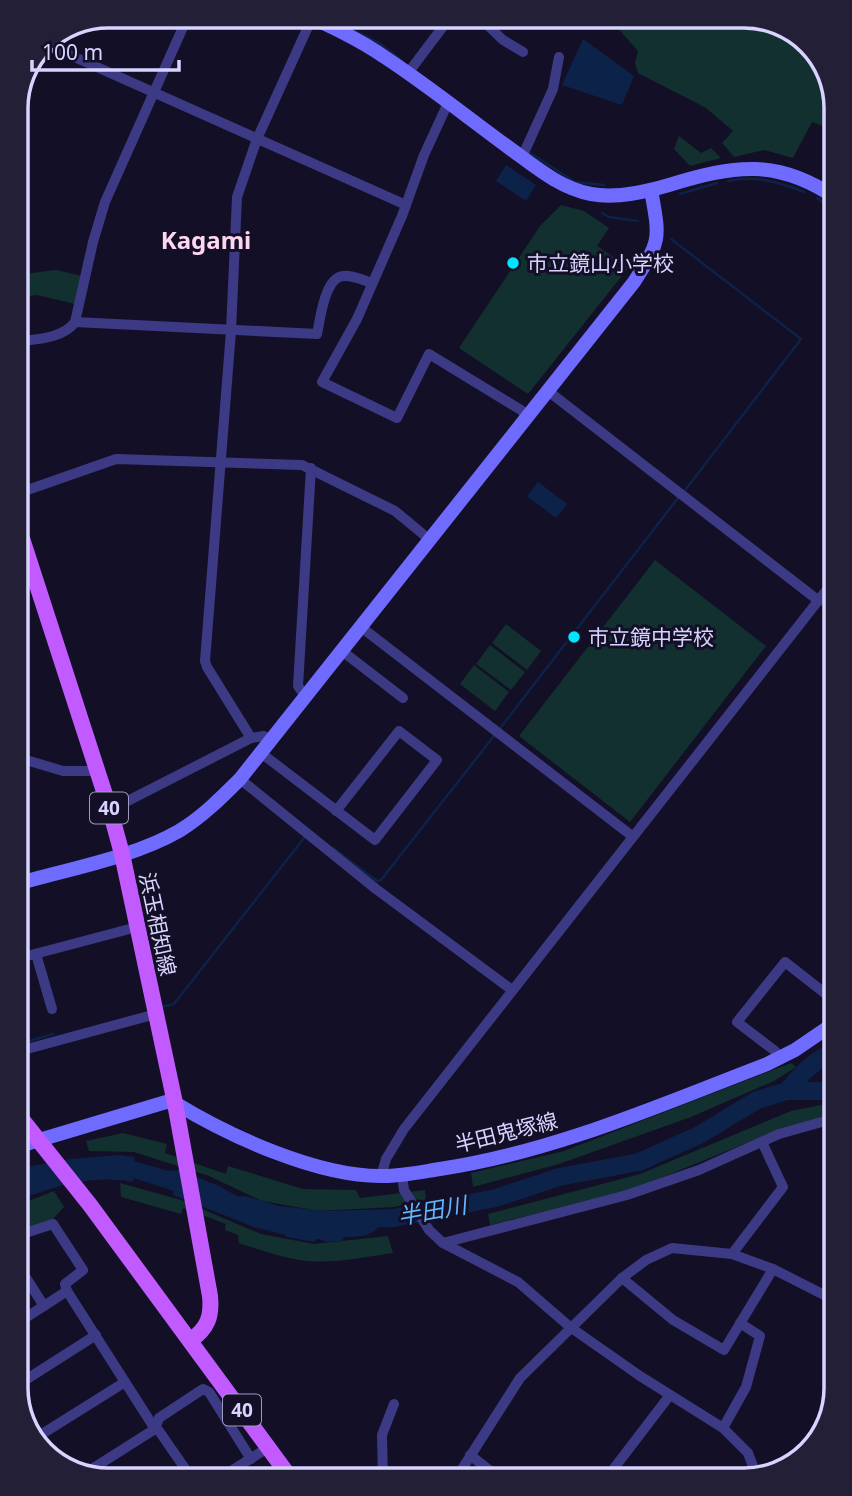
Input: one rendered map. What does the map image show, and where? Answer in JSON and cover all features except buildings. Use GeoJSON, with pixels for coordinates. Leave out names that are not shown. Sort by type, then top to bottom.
{"type":"FeatureCollection","features":[{"type":"Feature","properties":{"kind":"main road","name":"浜玉相知線"},"geometry":{"type":"LineString","coordinates":[[28,557],[122,854],[175,1103],[211,1308],[211,1317],[202,1332],[191,1340]]}},
{"type":"Feature","properties":{"kind":"main road","name":"40"},"geometry":{"type":"LineString","coordinates":[[28,1127],[90,1205],[284,1468]]}},
{"type":"Feature","properties":{"kind":"street"},"geometry":{"type":"LineString","coordinates":[[28,340],[55,335],[71,328],[75,323],[105,202],[182,28]]}},
{"type":"Feature","properties":{"kind":"street"},"geometry":{"type":"LineString","coordinates":[[251,738],[205,661],[231,331],[237,197],[257,139],[305,28]]}},
{"type":"Feature","properties":{"kind":"street"},"geometry":{"type":"LineString","coordinates":[[331,28],[383,55],[558,182],[591,195],[621,195],[733,170],[766,168],[793,174],[824,190]]}},
{"type":"Feature","properties":{"kind":"street"},"geometry":{"type":"LineString","coordinates":[[408,74],[442,28]]}},
{"type":"Feature","properties":{"kind":"street"},"geometry":{"type":"LineString","coordinates":[[490,28],[503,40],[523,52]]}},
{"type":"Feature","properties":{"kind":"street"},"geometry":{"type":"LineString","coordinates":[[55,48],[406,205]]}},
{"type":"Feature","properties":{"kind":"street"},"geometry":{"type":"LineString","coordinates":[[522,157],[553,89],[559,57]]}},
{"type":"Feature","properties":{"kind":"street"},"geometry":{"type":"LineString","coordinates":[[448,103],[357,319],[322,383],[397,418],[429,354],[527,416]]}},
{"type":"Feature","properties":{"kind":"street"},"geometry":{"type":"LineString","coordinates":[[28,881],[122,854],[177,832],[200,817],[240,779],[634,282],[656,247],[658,235],[651,190]]}},
{"type":"Feature","properties":{"kind":"street"},"geometry":{"type":"LineString","coordinates":[[75,323],[317,334],[323,305],[334,281],[345,276],[372,283]]}},
{"type":"Feature","properties":{"kind":"street"},"geometry":{"type":"LineString","coordinates":[[548,391],[818,601]]}},
{"type":"Feature","properties":{"kind":"street"},"geometry":{"type":"LineString","coordinates":[[28,490],[116,459],[302,465],[394,511],[429,540]]}},
{"type":"Feature","properties":{"kind":"street"},"geometry":{"type":"LineString","coordinates":[[306,697],[298,686],[310,468]]}},
{"type":"Feature","properties":{"kind":"street"},"geometry":{"type":"LineString","coordinates":[[381,1176],[386,1159],[404,1129],[824,593]]}},
{"type":"Feature","properties":{"kind":"street"},"geometry":{"type":"LineString","coordinates":[[361,627],[632,836]]}},
{"type":"Feature","properties":{"kind":"street"},"geometry":{"type":"LineString","coordinates":[[342,652],[402,698]]}},
{"type":"Feature","properties":{"kind":"street"},"geometry":{"type":"LineString","coordinates":[[261,754],[374,840],[437,760],[399,731],[336,811]]}},
{"type":"Feature","properties":{"kind":"street"},"geometry":{"type":"LineString","coordinates":[[110,810],[251,738],[264,736],[271,741]]}},
{"type":"Feature","properties":{"kind":"street"},"geometry":{"type":"LineString","coordinates":[[28,761],[63,771],[97,771]]}},
{"type":"Feature","properties":{"kind":"street"},"geometry":{"type":"LineString","coordinates":[[240,779],[376,889],[512,990]]}},
{"type":"Feature","properties":{"kind":"street"},"geometry":{"type":"LineString","coordinates":[[28,956],[137,926]]}},
{"type":"Feature","properties":{"kind":"street"},"geometry":{"type":"LineString","coordinates":[[36,954],[52,1009]]}},
{"type":"Feature","properties":{"kind":"street"},"geometry":{"type":"LineString","coordinates":[[779,1059],[775,1051],[737,1022],[785,962],[824,993]]}},
{"type":"Feature","properties":{"kind":"street"},"geometry":{"type":"LineString","coordinates":[[28,1049],[156,1014]]}},
{"type":"Feature","properties":{"kind":"street","name":"半田鬼塚線"},"geometry":{"type":"LineString","coordinates":[[175,1103],[228,1133],[318,1166],[381,1176],[402,1175],[473,1164],[565,1141],[779,1059],[824,1030]]}},
{"type":"Feature","properties":{"kind":"street"},"geometry":{"type":"LineString","coordinates":[[28,1145],[42,1144],[166,1102],[175,1103]]}},
{"type":"Feature","properties":{"kind":"street"},"geometry":{"type":"LineString","coordinates":[[443,1243],[627,1195],[699,1170],[779,1134],[824,1121]]}},
{"type":"Feature","properties":{"kind":"street"},"geometry":{"type":"LineString","coordinates":[[732,1254],[783,1187],[762,1142]]}},
{"type":"Feature","properties":{"kind":"street"},"geometry":{"type":"LineString","coordinates":[[402,1175],[404,1190],[429,1230],[443,1243],[518,1282],[570,1327],[723,1428],[748,1453],[753,1467]]}},
{"type":"Feature","properties":{"kind":"street"},"geometry":{"type":"LineString","coordinates":[[28,1232],[53,1224],[83,1270],[65,1284],[68,1291],[155,1429],[184,1468]]}},
{"type":"Feature","properties":{"kind":"street"},"geometry":{"type":"LineString","coordinates":[[462,1468],[520,1378],[622,1278],[646,1260],[672,1248],[732,1254],[773,1269],[824,1295]]}},
{"type":"Feature","properties":{"kind":"street"},"geometry":{"type":"LineString","coordinates":[[622,1278],[673,1320],[724,1350],[773,1269]]}},
{"type":"Feature","properties":{"kind":"street"},"geometry":{"type":"LineString","coordinates":[[28,1281],[44,1306]]}},
{"type":"Feature","properties":{"kind":"street"},"geometry":{"type":"LineString","coordinates":[[28,1316],[68,1291]]}},
{"type":"Feature","properties":{"kind":"street"},"geometry":{"type":"LineString","coordinates":[[723,1428],[746,1387],[761,1336],[740,1323]]}},
{"type":"Feature","properties":{"kind":"street"},"geometry":{"type":"LineString","coordinates":[[28,1378],[96,1335]]}},
{"type":"Feature","properties":{"kind":"street"},"geometry":{"type":"LineString","coordinates":[[42,1434],[125,1382]]}},
{"type":"Feature","properties":{"kind":"street"},"geometry":{"type":"LineString","coordinates":[[96,1467],[155,1429],[159,1418],[203,1389],[209,1392],[251,1458]]}},
{"type":"Feature","properties":{"kind":"street"},"geometry":{"type":"LineString","coordinates":[[614,1468],[670,1395]]}},
{"type":"Feature","properties":{"kind":"street"},"geometry":{"type":"LineString","coordinates":[[383,1468],[382,1435],[394,1404]]}},
{"type":"Feature","properties":{"kind":"street"},"geometry":{"type":"LineString","coordinates":[[236,1468],[269,1447]]}},
{"type":"Feature","properties":{"kind":"street"},"geometry":{"type":"LineString","coordinates":[[470,1455],[487,1468]]}},
{"type":"Feature","properties":{"kind":"green space"},"geometry":{"type":"Polygon","coordinates":[[[618,28],[750,28],[780,36],[804,55],[816,72],[823,97],[824,126],[812,122],[793,158],[764,150],[734,157],[722,143],[733,131],[706,108],[638,73],[635,63],[638,51],[618,28]]]}},
{"type":"Feature","properties":{"kind":"green space"},"geometry":{"type":"Polygon","coordinates":[[[679,136],[701,153],[711,148],[721,158],[690,166],[674,149],[679,136]]]}},
{"type":"Feature","properties":{"kind":"green space"},"geometry":{"type":"Polygon","coordinates":[[[561,205],[584,211],[609,228],[597,246],[629,267],[528,394],[459,348],[540,226],[561,205]]]}},
{"type":"Feature","properties":{"kind":"green space"},"geometry":{"type":"Polygon","coordinates":[[[56,270],[82,276],[75,304],[37,295],[28,296],[28,274],[56,270]]]}},
{"type":"Feature","properties":{"kind":"green space"},"geometry":{"type":"Polygon","coordinates":[[[655,560],[766,646],[630,822],[519,736],[655,560]]]}},
{"type":"Feature","properties":{"kind":"green space"},"geometry":{"type":"Polygon","coordinates":[[[506,624],[541,651],[527,670],[492,643],[506,624]]]}},
{"type":"Feature","properties":{"kind":"green space"},"geometry":{"type":"Polygon","coordinates":[[[490,645],[525,672],[511,690],[476,664],[490,645]]]}},
{"type":"Feature","properties":{"kind":"green space"},"geometry":{"type":"Polygon","coordinates":[[[474,665],[509,692],[495,711],[460,684],[474,665]]]}},
{"type":"Feature","properties":{"kind":"green space"},"geometry":{"type":"Polygon","coordinates":[[[791,1063],[796,1067],[774,1081],[691,1117],[559,1164],[473,1187],[471,1173],[564,1151],[791,1063]]]}},
{"type":"Feature","properties":{"kind":"green space"},"geometry":{"type":"Polygon","coordinates":[[[824,1104],[824,1116],[781,1129],[631,1190],[490,1225],[488,1214],[640,1174],[791,1111],[824,1104]]]}},
{"type":"Feature","properties":{"kind":"green space"},"geometry":{"type":"Polygon","coordinates":[[[123,1133],[167,1144],[165,1153],[226,1174],[228,1166],[303,1189],[356,1190],[360,1198],[425,1190],[426,1200],[394,1207],[319,1211],[262,1201],[209,1176],[134,1152],[89,1151],[86,1141],[123,1133]]]}},
{"type":"Feature","properties":{"kind":"green space"},"geometry":{"type":"Polygon","coordinates":[[[120,1183],[181,1200],[261,1234],[314,1244],[388,1236],[393,1253],[322,1262],[284,1257],[239,1243],[238,1235],[225,1230],[226,1224],[183,1208],[181,1214],[121,1197],[120,1183]]]}},
{"type":"Feature","properties":{"kind":"green space"},"geometry":{"type":"Polygon","coordinates":[[[54,1191],[64,1207],[53,1219],[28,1228],[28,1201],[54,1191]]]}},
{"type":"Feature","properties":{"kind":"water"},"geometry":{"type":"Polygon","coordinates":[[[583,39],[634,76],[622,105],[562,85],[583,39]]]}},
{"type":"Feature","properties":{"kind":"water"},"geometry":{"type":"Polygon","coordinates":[[[506,165],[536,185],[526,201],[496,181],[506,165]]]}},
{"type":"Feature","properties":{"kind":"water"},"geometry":{"type":"Polygon","coordinates":[[[538,482],[567,504],[556,518],[527,496],[538,482]]]}},
{"type":"Feature","properties":{"kind":"water"},"geometry":{"type":"Polygon","coordinates":[[[120,1155],[134,1157],[134,1161],[169,1171],[178,1170],[219,1186],[277,1218],[308,1227],[341,1218],[377,1218],[380,1215],[384,1221],[399,1212],[399,1208],[432,1201],[437,1222],[408,1218],[380,1224],[374,1232],[365,1235],[345,1237],[341,1241],[324,1242],[316,1239],[315,1242],[254,1227],[173,1195],[174,1191],[134,1178],[132,1182],[102,1180],[73,1183],[28,1197],[28,1167],[70,1159],[120,1155]]]}},
{"type":"Feature","properties":{"kind":"waterway"},"geometry":{"type":"LineString","coordinates":[[350,28],[379,43],[401,60]]}},
{"type":"Feature","properties":{"kind":"waterway"},"geometry":{"type":"LineString","coordinates":[[530,153],[575,182],[604,185]]}},
{"type":"Feature","properties":{"kind":"waterway"},"geometry":{"type":"LineString","coordinates":[[728,181],[767,180],[804,192]]}},
{"type":"Feature","properties":{"kind":"waterway"},"geometry":{"type":"LineString","coordinates":[[680,194],[717,183]]}},
{"type":"Feature","properties":{"kind":"waterway"},"geometry":{"type":"LineString","coordinates":[[817,198],[824,203]]}},
{"type":"Feature","properties":{"kind":"waterway"},"geometry":{"type":"LineString","coordinates":[[602,213],[609,217],[638,221]]}},
{"type":"Feature","properties":{"kind":"waterway"},"geometry":{"type":"LineString","coordinates":[[671,239],[801,339],[683,493]]}},
{"type":"Feature","properties":{"kind":"waterway"},"geometry":{"type":"LineString","coordinates":[[498,731],[678,498]]}},
{"type":"Feature","properties":{"kind":"waterway"},"geometry":{"type":"LineString","coordinates":[[333,848],[377,881],[381,880],[494,736]]}},
{"type":"Feature","properties":{"kind":"waterway"},"geometry":{"type":"LineString","coordinates":[[161,1007],[174,1004],[304,838]]}},
{"type":"Feature","properties":{"kind":"waterway"},"geometry":{"type":"LineString","coordinates":[[28,1041],[53,1034]]}},
{"type":"Feature","properties":{"kind":"waterway"},"geometry":{"type":"LineString","coordinates":[[787,1091],[798,1078],[824,1057]]}},
{"type":"Feature","properties":{"kind":"waterway","name":"半田川"},"geometry":{"type":"LineString","coordinates":[[243,1205],[278,1215],[325,1220],[394,1218],[496,1198],[559,1177],[639,1162],[699,1135],[757,1100],[787,1091],[824,1091]]}},
{"type":"Feature","properties":{"kind":"place","name":"市立鏡山小学校"},"geometry":{"type":"Point","coordinates":[513,263]}},
{"type":"Feature","properties":{"kind":"place","name":"市立鏡中学校"},"geometry":{"type":"Point","coordinates":[574,637]}},
{"type":"Feature","properties":{"kind":"district","name":"Kagami"},"geometry":{"type":"Point","coordinates":[206,239]}}]}
